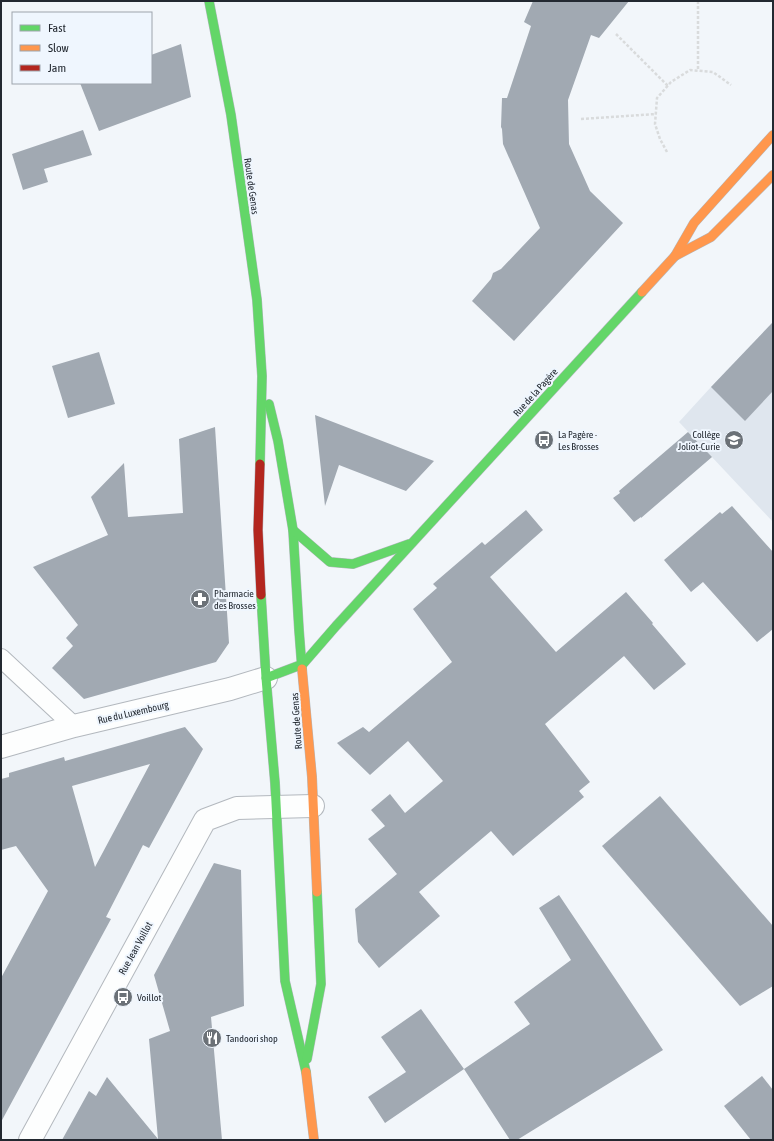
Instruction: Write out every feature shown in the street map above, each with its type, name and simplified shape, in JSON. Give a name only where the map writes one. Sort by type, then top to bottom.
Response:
[{"type":"main road","name":"Route de Genas","points":[[209,1],[231,115],[257,300],[262,376],[258,530],[266,678],[276,806],[285,981],[305,1066],[314,1140]]},
{"type":"main road","name":"Rue de la Pagère","points":[[266,678],[303,664],[675,256],[694,223],[773,135]]},
{"type":"main road","name":"Rue de la Pagère","points":[[675,256],[711,237],[773,175]]},
{"type":"main road","name":"Route de Genas","points":[[262,376],[278,441],[293,530],[299,630],[308,726],[313,806],[322,984],[305,1066]]},
{"type":"main road","name":"Rue de la Pagère","points":[[293,530],[330,562],[353,564],[412,543]]},
{"type":"street","name":"Rue du Luxembourg","points":[[1,747],[74,726],[230,689],[266,678]]},
{"type":"street","name":"Rue Jean Voillot","points":[[30,1140],[206,820],[237,808],[313,806]]},
{"type":"lane","points":[[1,658],[74,726]]},
{"type":"path","points":[[698,1],[698,71]]},
{"type":"path","points":[[616,34],[668,86]]},
{"type":"path","points":[[667,152],[660,139],[655,124],[657,98],[671,82],[690,70],[713,72],[732,85]]},
{"type":"path","points":[[581,119],[656,114]]},
{"type":"shaded area","name":"Collège Joliot-Curie","points":[[773,322],[773,522],[679,422]]},
{"type":"building","points":[[533,1],[629,1],[599,38],[591,35],[568,100],[569,144],[590,191],[623,223],[514,341],[472,301],[491,279],[493,273],[501,269],[540,228],[503,144],[501,127],[502,98],[507,98],[531,26],[524,22]]},
{"type":"building","points":[[181,44],[191,97],[99,131],[80,84],[152,84],[152,55]]},
{"type":"building","points":[[83,130],[92,155],[44,169],[48,182],[23,190],[12,154]]},
{"type":"building","points":[[773,322],[773,391],[745,421],[711,387]]},
{"type":"building","points":[[99,352],[115,404],[68,418],[52,366]]},
{"type":"building","points":[[315,415],[434,461],[406,491],[339,465],[325,506]]},
{"type":"building","points":[[215,427],[229,643],[216,662],[84,699],[52,668],[73,646],[66,638],[78,625],[33,567],[108,535],[91,497],[124,463],[128,517],[183,513],[179,439]]},
{"type":"building","points":[[688,432],[712,457],[641,518],[634,522],[613,498],[620,493],[619,491]]},
{"type":"building","points":[[732,506],[773,552],[773,629],[757,642],[703,582],[691,592],[664,560],[720,512],[722,514]]},
{"type":"building","points":[[526,510],[543,530],[490,577],[556,652],[626,592],[686,664],[654,690],[624,656],[545,724],[590,782],[579,791],[584,797],[513,856],[491,831],[419,892],[440,916],[379,968],[358,942],[355,909],[397,874],[368,839],[385,826],[371,810],[390,794],[405,813],[443,781],[408,741],[370,775],[337,743],[363,727],[369,732],[452,662],[413,609],[437,588],[433,584],[482,542],[485,545]]},
{"type":"building","points":[[185,727],[203,749],[149,848],[143,845],[106,917],[111,919],[1,1122],[1,978],[48,891],[16,846],[1,850],[1,779],[9,777],[9,773],[64,757],[65,761]],"holes":[[[150,764],[95,867],[72,786]]]},
{"type":"building","points":[[660,796],[773,926],[773,986],[740,1006],[602,846]]},
{"type":"building","points":[[214,863],[241,870],[244,1006],[211,1017],[222,1140],[62,1140],[89,1091],[96,1096],[107,1077],[158,1139],[149,1039],[170,1031],[154,975]]},
{"type":"building","points":[[559,895],[663,1050],[517,1140],[510,1140],[464,1069],[530,1024],[514,1002],[571,960],[539,908]]},
{"type":"building","points":[[421,1009],[464,1069],[385,1123],[368,1097],[406,1072],[381,1037]]},
{"type":"building","points":[[762,1076],[773,1090],[773,1140],[751,1140],[724,1106]]},
{"type":"traffic: fast","points":[[209,1],[231,115],[257,300],[262,376],[260,464]]},
{"type":"traffic: fast","points":[[266,678],[303,664],[336,626],[642,292]]},
{"type":"traffic: fast","points":[[269,404],[278,441],[293,530],[302,669]]},
{"type":"traffic: fast","points":[[293,530],[330,562],[353,564],[409,544]]},
{"type":"traffic: fast","points":[[261,595],[275,783],[285,981],[306,1072]]},
{"type":"traffic: fast","points":[[307,1059],[321,984],[317,892]]},
{"type":"traffic: slow","points":[[642,292],[675,256],[694,223],[773,135]]},
{"type":"traffic: slow","points":[[675,256],[711,237],[773,175]]},
{"type":"traffic: slow","points":[[302,669],[312,777],[317,892]]},
{"type":"traffic: slow","points":[[306,1072],[314,1140]]},
{"type":"traffic: jam","points":[[260,464],[258,530],[261,595]]},
{"type":"place","name":"La Pagère - Les Brosses","points":[[544,440]]},
{"type":"place","name":"Collège Joliot-Curie","points":[[734,440]]},
{"type":"place","name":"Pharmacie des Brosses","points":[[200,599]]},
{"type":"place","name":"Voillot","points":[[123,997]]},
{"type":"place","name":"Tandoori shop","points":[[212,1038]]}]
